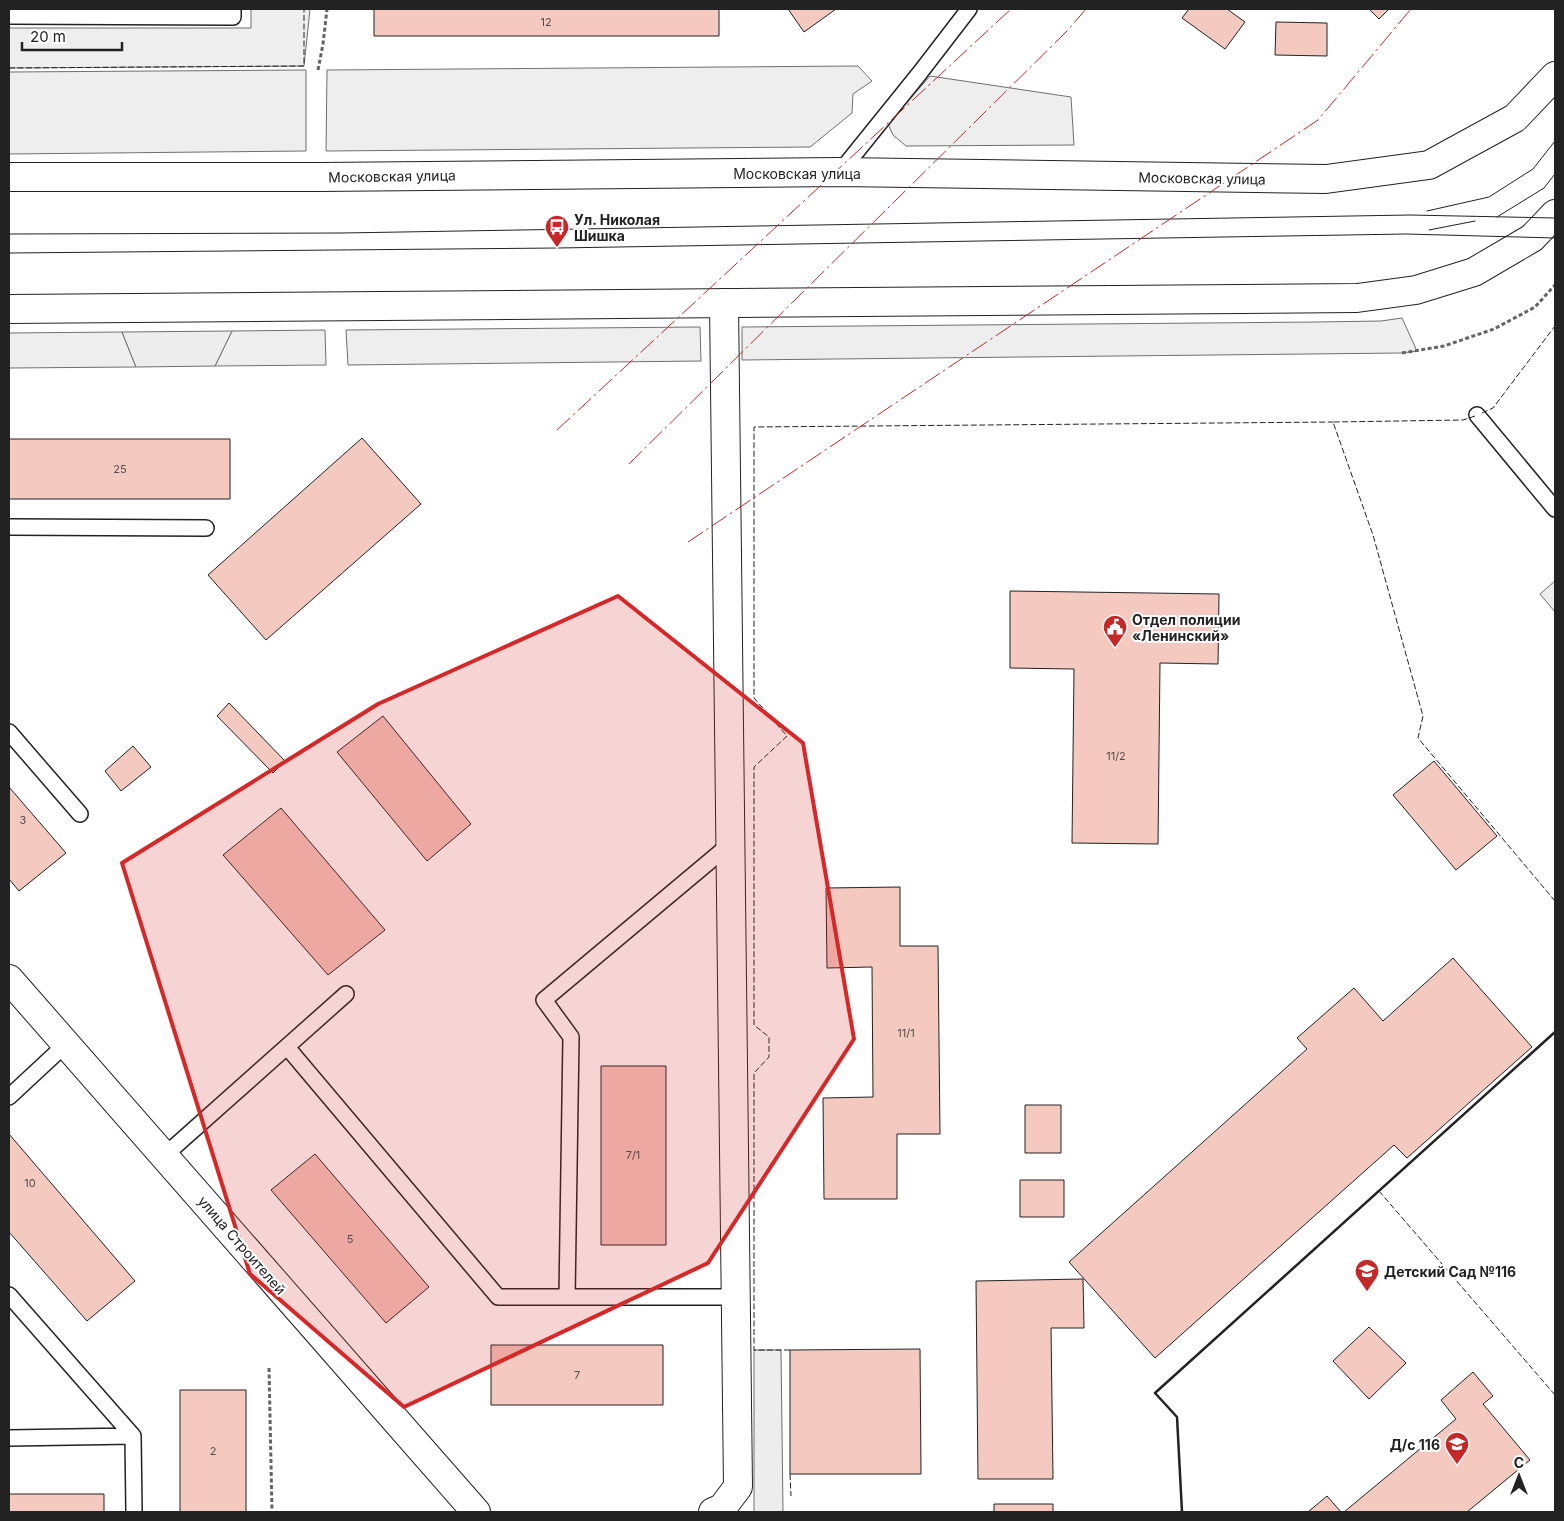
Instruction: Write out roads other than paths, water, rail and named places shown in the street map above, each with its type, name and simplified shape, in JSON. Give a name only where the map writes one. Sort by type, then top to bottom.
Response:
[{"type":"main road","name":"Московская улица","points":[[9,178],[840,172],[1326,180],[1429,165],[1515,118],[1555,76]]},
{"type":"main road","points":[[9,308],[1357,298],[1416,290],[1474,272],[1532,238],[1555,214]]},
{"type":"main road","points":[[713,1512],[722,1508],[738,1486],[734,1297],[724,303]]},
{"type":"main road","name":"улица Строителей","points":[[9,979],[476,1512]]},
{"type":"lane","points":[[9,16],[234,17],[234,9]]},
{"type":"lane","points":[[840,172],[919,74],[968,9]]},
{"type":"lane","points":[[1477,415],[1555,509]]},
{"type":"lane","points":[[9,527],[206,528]]},
{"type":"lane","points":[[9,732],[80,814]]},
{"type":"lane","points":[[567,1297],[571,1037],[544,1000],[729,845]]},
{"type":"lane","points":[[164,1156],[346,994]]},
{"type":"lane","points":[[9,1097],[66,1044]]},
{"type":"lane","points":[[287,1047],[498,1297],[734,1297]]},
{"type":"lane","points":[[9,1295],[133,1436],[134,1512]]},
{"type":"lane","points":[[9,1438],[133,1436]]},
{"type":"tram line","points":[[1427,211],[1489,197],[1533,169],[1555,141]]},
{"type":"tram line","points":[[1497,217],[1544,188],[1555,174]]},
{"type":"tram line","points":[[9,234],[342,233],[1410,215],[1555,218]]},
{"type":"tram line","points":[[1429,230],[1475,221]]},
{"type":"tram line","points":[[9,253],[557,248],[1406,234],[1555,238]]},
{"type":"place","name":"Ул. Николая Шишка","points":[[557,248]]},
{"type":"place","name":"Отдел полиции «Ленинский»","points":[[1115,648]]},
{"type":"place","name":"Детский Сад №116","points":[[1367,1292]]},
{"type":"place","name":"Д/с 116","points":[[1457,1465]]}]
